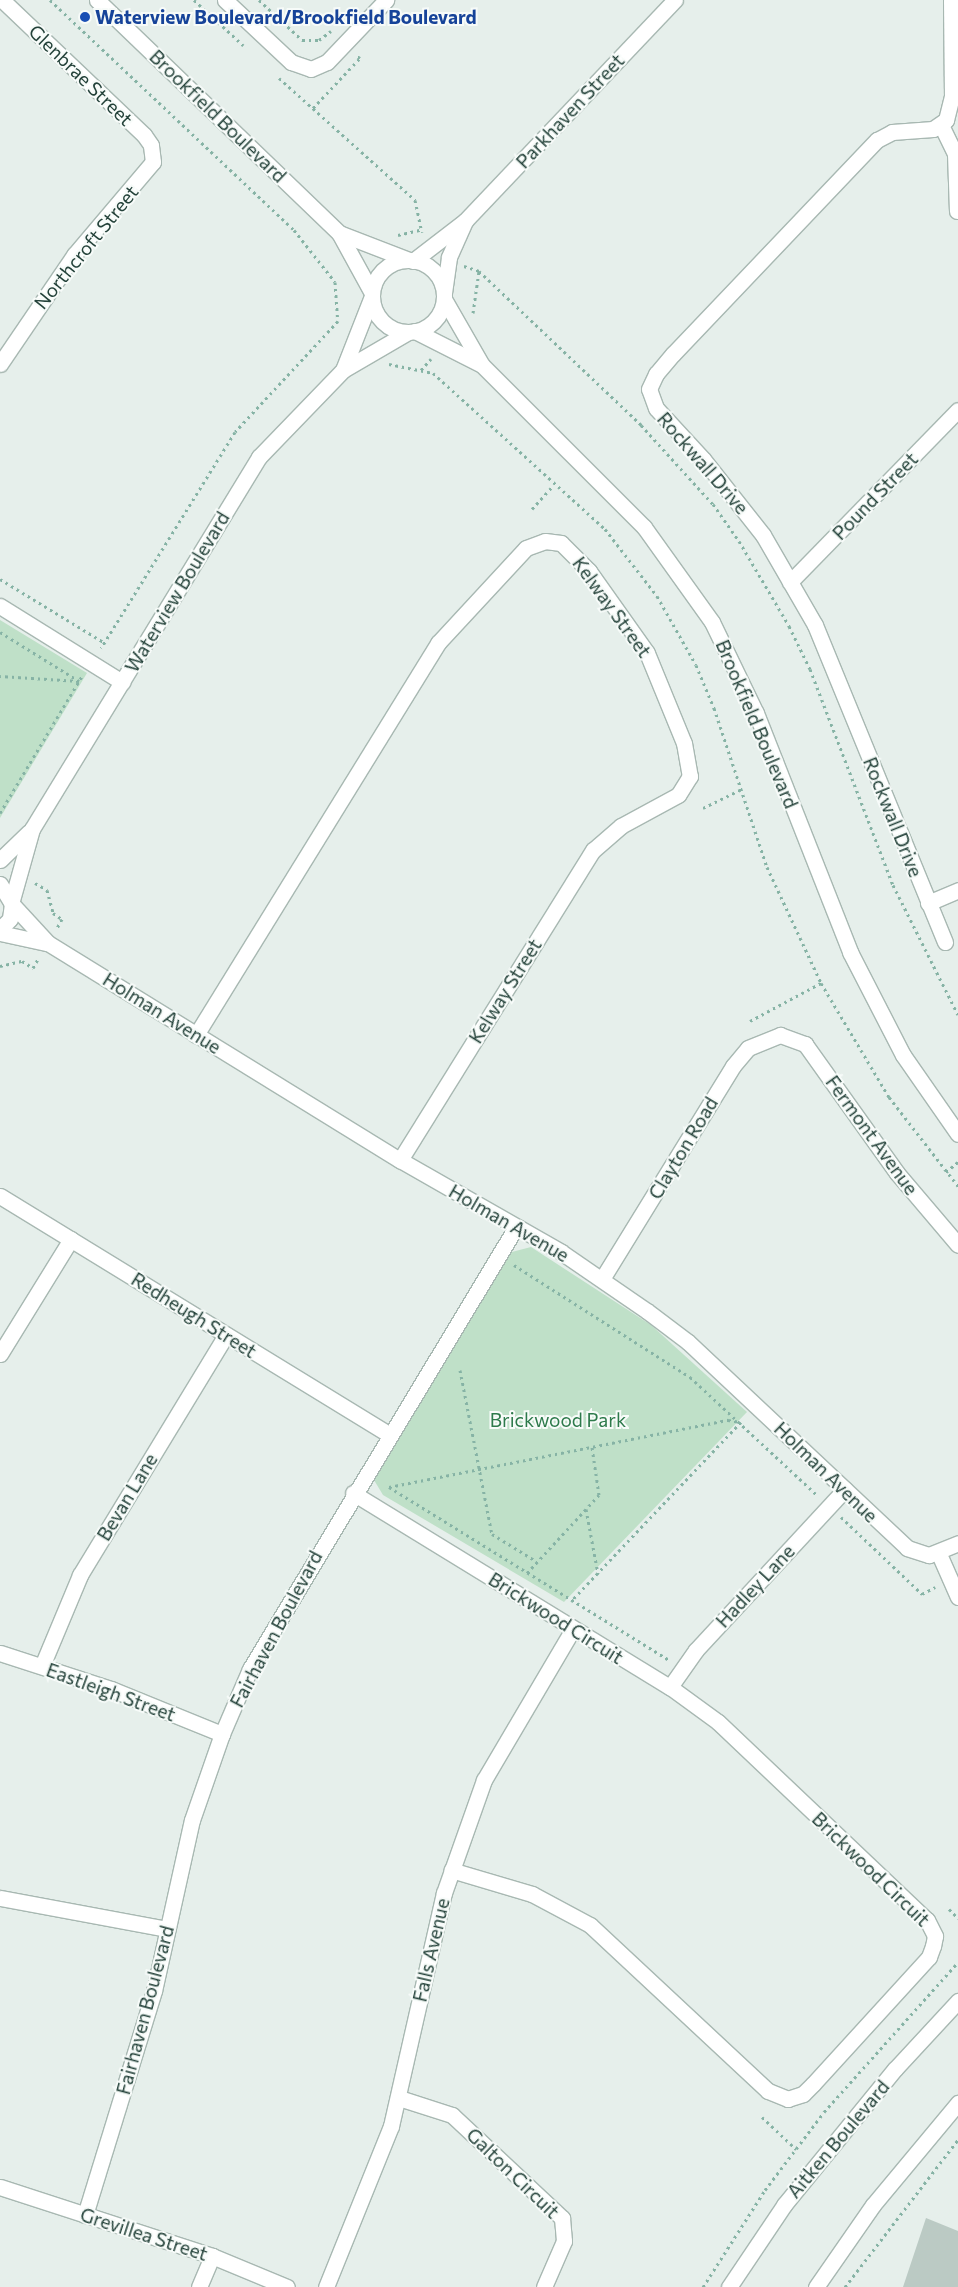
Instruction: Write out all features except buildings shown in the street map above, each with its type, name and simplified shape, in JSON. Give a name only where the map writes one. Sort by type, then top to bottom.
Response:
[{"type":"street","name":"Glenbrae Street","points":[[2,0],[144,135],[153,155]]},
{"type":"street","name":"Brookfield Boulevard","points":[[97,0],[339,233],[372,295]]},
{"type":"street","points":[[225,0],[291,62],[311,68],[327,62],[386,0]]},
{"type":"street","name":"Parkhaven Street","points":[[411,260],[465,221],[675,0]]},
{"type":"street","points":[[952,0],[951,109],[941,125],[956,154],[958,211]]},
{"type":"street","name":"Rockwall Drive","points":[[941,125],[892,132],[877,140],[651,382],[651,398],[656,408],[734,496],[790,582],[838,678],[945,942]]},
{"type":"street","name":"Northcroft Street","points":[[0,364],[74,255],[150,168],[153,155]]},
{"type":"street","name":"Parkhaven Street","points":[[444,296],[449,257],[465,221]]},
{"type":"street","name":"Brookfield Boulevard","points":[[339,233],[411,260]]},
{"type":"street","points":[[411,260],[435,272],[444,296],[435,320],[412,332],[397,330],[379,318],[372,295],[380,273],[398,261],[411,260]]},
{"type":"street","name":"Waterview Boulevard","points":[[343,370],[372,295]]},
{"type":"street","name":"Brookfield Boulevard","points":[[444,296],[482,365],[644,527],[712,622],[756,713],[850,952],[904,1054],[958,1134]]},
{"type":"street","name":"Brookfield Boulevard","points":[[412,332],[482,365]]},
{"type":"street","name":"Waterview Boulevard","points":[[0,860],[32,829],[259,457],[343,370],[412,332]]},
{"type":"street","name":"Pound Street","points":[[790,582],[958,410]]},
{"type":"street","name":"Kelway Street","points":[[196,1035],[438,643],[526,548],[546,541],[561,543],[589,571],[647,653],[684,743],[690,776],[678,795],[621,826],[593,850],[400,1160]]},
{"type":"street","points":[[0,606],[122,682]]},
{"type":"street","name":"Waterview Boulevard","points":[[0,931],[10,918],[12,902],[32,829]]},
{"type":"street","name":"Holman Avenue","points":[[0,884],[12,902],[48,943],[400,1160],[602,1279],[688,1342],[907,1548],[934,1554]]},
{"type":"street","points":[[928,903],[958,890]]},
{"type":"street","name":"Holman Avenue","points":[[0,931],[48,943]]},
{"type":"street","name":"Fermont Avenue","points":[[780,1035],[805,1044],[897,1173],[958,1245]]},
{"type":"street","name":"Clayton Road","points":[[602,1279],[733,1066],[748,1048],[780,1035]]},
{"type":"street","name":"Redheugh Street","points":[[0,1196],[388,1434]]},
{"type":"street","name":"Fairhaven Boulevard","points":[[85,2215],[154,1991],[187,1837],[222,1734],[268,1636],[388,1434],[516,1227]]},
{"type":"street","points":[[0,1354],[71,1239]]},
{"type":"street","name":"Bevan Lane","points":[[42,1666],[80,1575],[226,1335]]},
{"type":"street","name":"Hadley Lane","points":[[670,1687],[682,1667],[845,1489]]},
{"type":"street","name":"Brickwood Circuit","points":[[353,1493],[670,1687],[718,1722],[932,1927],[934,1941],[929,1957],[804,2094],[788,2099],[768,2091],[621,1951],[565,1909],[532,1894],[450,1870]]},
{"type":"street","points":[[958,1543],[934,1554],[958,1597]]},
{"type":"street","name":"Falls Avenue","points":[[326,2287],[376,2166],[399,2098],[450,1870],[484,1780],[573,1629]]},
{"type":"street","name":"Eastleigh Street","points":[[0,1653],[42,1666],[222,1734]]},
{"type":"street","points":[[0,1898],[86,1917],[167,1929]]},
{"type":"street","name":"Aitken Boulevard","points":[[730,2287],[784,2204],[895,2069],[958,2001]]},
{"type":"street","name":"Galton Circuit","points":[[399,2098],[452,2115],[562,2218],[564,2242],[544,2287]]},
{"type":"street","points":[[816,2287],[873,2204],[958,2103]]},
{"type":"street","name":"Grevillea Street","points":[[0,2187],[212,2256],[287,2287]]},
{"type":"street","points":[[199,2287],[212,2256]]},
{"type":"path","points":[[0,813],[79,681],[105,643],[236,432],[338,321],[335,282],[294,230],[50,0]]},
{"type":"path","points":[[194,0],[250,51]]},
{"type":"path","points":[[271,70],[415,200],[420,230],[434,244]]},
{"type":"path","points":[[449,257],[479,271],[641,425],[713,504],[739,542],[789,626],[810,669],[893,885],[958,1015]]},
{"type":"path","points":[[532,509],[553,486]]},
{"type":"path","points":[[0,579],[105,643]]},
{"type":"path","points":[[0,632],[79,681]]},
{"type":"path","points":[[0,676],[79,681]]},
{"type":"path","points":[[703,808],[742,789]]},
{"type":"path","points":[[750,1021],[821,983]]},
{"type":"path","points":[[946,1172],[958,1162]]},
{"type":"path","points":[[499,1256],[648,1346],[710,1393],[922,1594],[948,1581]]},
{"type":"path","points":[[460,1370],[492,1534],[536,1561]]},
{"type":"path","points":[[682,1667],[389,1487],[728,1420],[741,1422]]},
{"type":"path","points":[[572,1601],[741,1422]]},
{"type":"path","points":[[527,1573],[536,1561],[599,1495],[592,1446]]},
{"type":"path","points":[[586,1508],[598,1574]]},
{"type":"path","points":[[949,1909],[958,1918]]},
{"type":"path","points":[[702,2287],[796,2149],[862,2066],[958,1962]]},
{"type":"path","points":[[762,2117],[796,2149]]},
{"type":"path","points":[[844,2287],[958,2140]]},
{"type":"green space","points":[[0,620],[87,673],[0,818]]},
{"type":"green space","name":"Brickwood Park","points":[[531,1247],[651,1325],[747,1412],[564,1602],[383,1495],[371,1475],[508,1253]]},
{"type":"place","name":"Waterview Boulevard/Brookfield Boulevard","points":[[85,17]]}]
